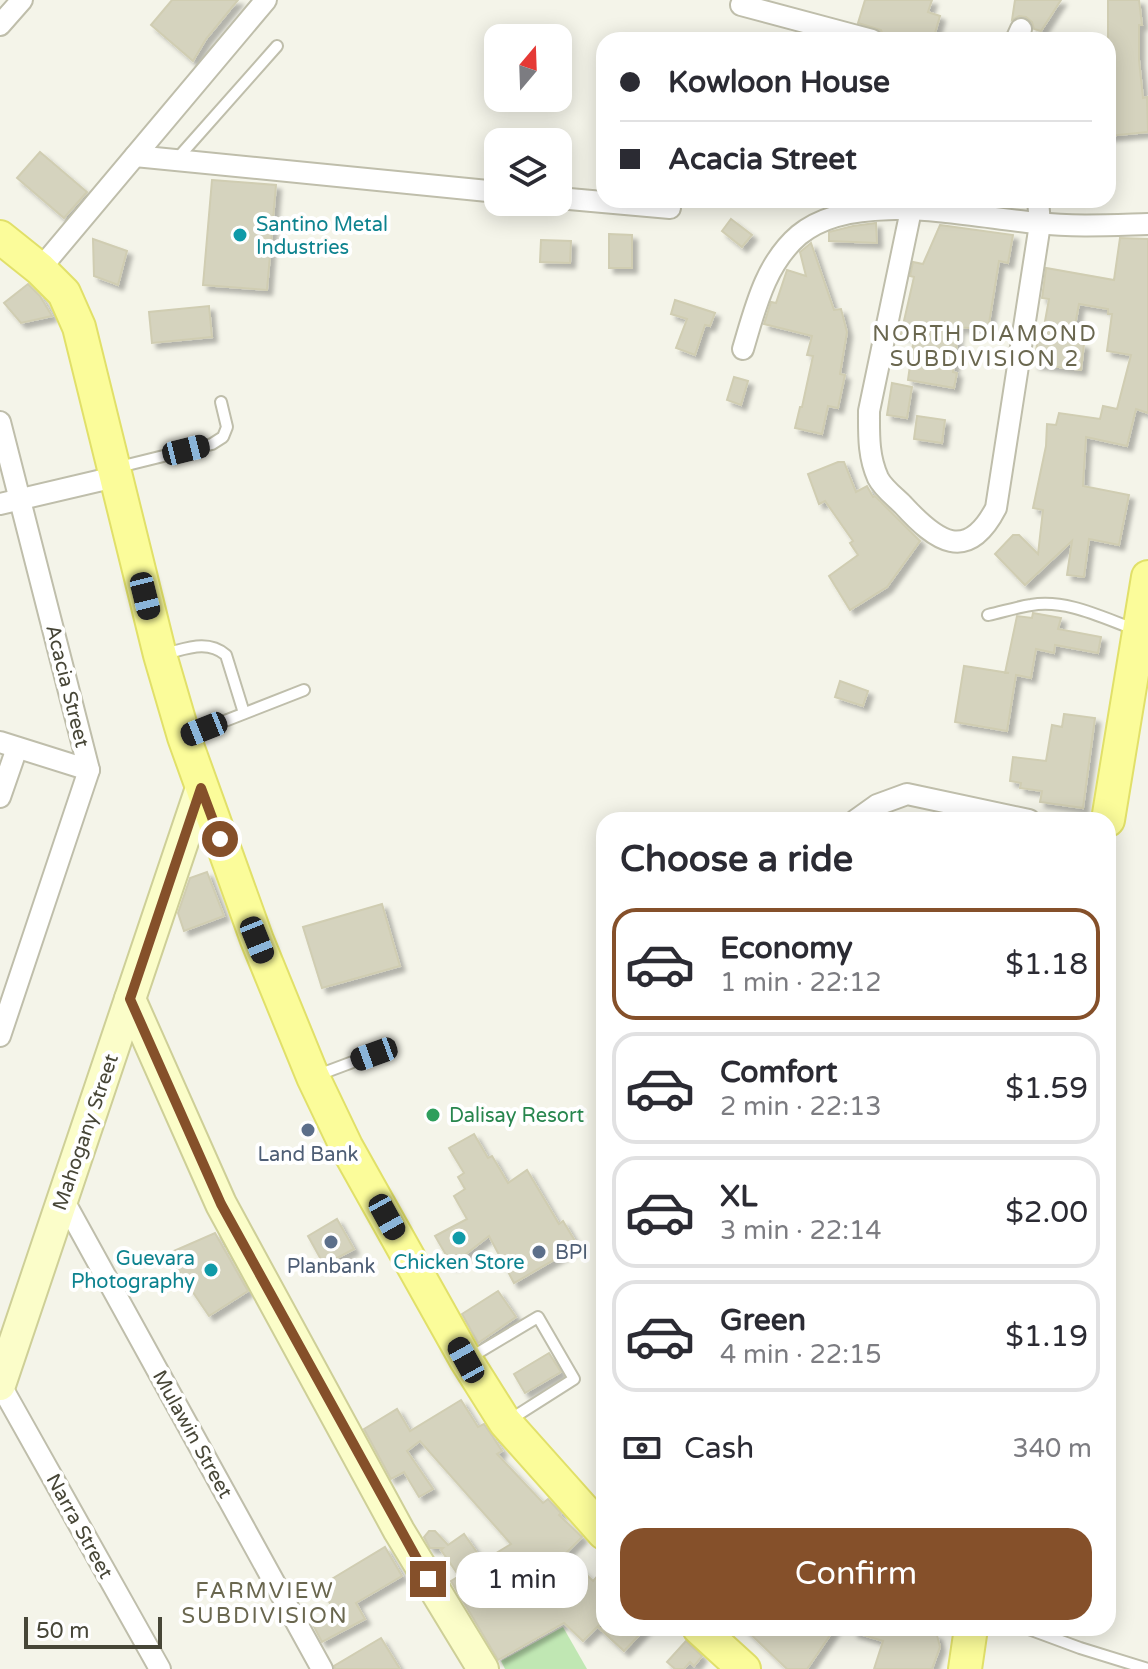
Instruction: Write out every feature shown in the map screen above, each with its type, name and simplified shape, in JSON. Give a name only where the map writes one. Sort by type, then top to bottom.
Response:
[{"type":"main road","points":[[0,237],[64,293],[79,327],[160,655],[184,737],[257,940],[334,1124],[466,1360],[505,1422],[596,1524]]},
{"type":"main road","points":[[1109,812],[1148,577]]},
{"type":"main road","points":[[708,1636],[744,1669]]},
{"type":"main road","points":[[965,1669],[970,1636]]},
{"type":"street","points":[[0,25],[22,0]]},
{"type":"street","points":[[40,269],[266,0]]},
{"type":"street","points":[[741,5],[842,32]]},
{"type":"street","points":[[135,156],[484,191]]},
{"type":"street","points":[[572,199],[596,201]]},
{"type":"street","points":[[911,210],[869,411],[868,445],[879,480],[927,531],[947,541],[968,540],[986,527],[996,508],[1040,224],[1039,208]]},
{"type":"street","points":[[743,349],[760,294],[784,250],[799,235],[822,220],[843,213],[911,210],[1040,224],[1148,224]]},
{"type":"street","name":"Acacia Street","points":[[0,422],[10,502],[89,770],[0,1035]]},
{"type":"street","points":[[10,502],[115,473]]},
{"type":"street","points":[[0,797],[9,745],[89,770]]},
{"type":"street","name":"Mahogany Street","points":[[0,1384],[201,788]]},
{"type":"street","points":[[865,812],[907,794],[991,812]]},
{"type":"street","points":[[130,999],[221,1204],[399,1531],[483,1669]]},
{"type":"street","name":"Mulawin Street","points":[[63,1199],[322,1669]]},
{"type":"street","name":"Narra Street","points":[[0,1384],[160,1669]]},
{"type":"lane","points":[[176,160],[277,46]]},
{"type":"lane","points":[[115,473],[212,444],[223,437],[227,427],[221,402]]},
{"type":"lane","points":[[988,615],[1033,604],[1057,605],[1078,608],[1139,631]]},
{"type":"lane","points":[[160,655],[206,645],[218,649],[226,655],[244,713]]},
{"type":"lane","points":[[184,737],[304,690]]},
{"type":"lane","points":[[313,1077],[374,1054]]},
{"type":"lane","points":[[466,1360],[538,1317],[574,1379],[505,1422]]},
{"type":"lane","points":[[1048,1636],[1148,1669]]},
{"type":"green space","points":[[563,1627],[587,1669],[505,1669],[501,1661]]},
{"type":"building","points":[[172,0],[238,0],[206,39],[193,61],[151,25]]},
{"type":"building","points":[[865,0],[932,0],[928,12],[940,16],[935,32],[882,32],[858,23]]},
{"type":"building","points":[[1015,0],[1061,0],[1041,31],[1034,29],[1026,17],[1019,16],[1012,20]]},
{"type":"building","points":[[1108,0],[1139,0],[1142,25],[1139,25],[1139,60],[1143,98],[1147,97],[1148,132],[1116,135],[1116,32],[1108,32]]},
{"type":"building","points":[[40,152],[87,192],[64,218],[17,178]]},
{"type":"building","name":"Santino Metal Industries","points":[[212,180],[276,185],[267,290],[203,285]]},
{"type":"building","points":[[731,219],[752,235],[742,247],[722,231]]},
{"type":"building","points":[[876,223],[877,243],[829,241],[829,232]]},
{"type":"building","points":[[940,225],[1013,235],[1008,263],[999,261],[988,330],[959,327],[954,388],[908,380],[914,337],[901,334],[914,277],[910,276],[913,262],[923,264]]},
{"type":"building","points":[[609,234],[632,235],[632,268],[609,268]]},
{"type":"building","points":[[1120,238],[1148,239],[1148,413],[1136,409],[1127,446],[1086,437],[1083,486],[1129,495],[1119,545],[1089,539],[1084,577],[1067,575],[1072,541],[1025,585],[995,554],[1013,535],[1019,535],[1038,554],[1043,510],[1033,508],[1046,446],[1047,424],[1056,425],[1059,413],[1100,419],[1103,406],[1117,409],[1131,355],[1107,351],[1112,314],[1108,314],[1108,309],[1079,304],[1072,342],[1084,344],[1081,370],[1034,364],[1049,299],[1042,298],[1046,268],[1114,280]]},
{"type":"building","points":[[93,239],[127,251],[118,285],[94,276]]},
{"type":"building","points":[[541,240],[571,241],[570,263],[540,262]]},
{"type":"building","points":[[811,243],[834,310],[841,309],[847,332],[840,374],[845,375],[838,408],[828,406],[822,434],[795,428],[813,356],[807,355],[812,336],[764,324],[771,302],[776,303],[787,270],[806,276],[800,252]]},
{"type":"building","points":[[28,284],[52,316],[21,323],[4,303]]},
{"type":"building","points":[[675,300],[715,313],[710,326],[705,325],[695,355],[676,348],[687,319],[671,314]]},
{"type":"building","points":[[209,306],[212,337],[152,343],[149,312]]},
{"type":"building","points":[[734,377],[748,381],[741,405],[727,400]]},
{"type":"building","points":[[892,383],[912,387],[907,418],[887,415]]},
{"type":"building","points":[[917,416],[945,420],[942,443],[914,439]]},
{"type":"building","points":[[844,462],[856,492],[867,486],[873,497],[920,541],[887,587],[850,610],[829,576],[858,555],[850,543],[853,541],[825,501],[819,504],[808,474]]},
{"type":"building","points":[[1033,613],[1061,618],[1058,629],[1101,637],[1098,653],[1055,645],[1054,653],[1036,649],[1031,678],[1016,675],[1007,731],[955,722],[964,666],[1005,672],[1017,616],[1032,618]]},
{"type":"building","points":[[840,681],[868,691],[863,706],[835,697]]},
{"type":"building","points":[[1064,714],[1095,718],[1083,808],[1040,802],[1042,791],[1020,788],[1021,783],[1010,781],[1013,757],[1046,761],[1052,725],[1062,727]]},
{"type":"building","points":[[207,872],[224,916],[184,931],[178,913],[190,878]]},
{"type":"building","points":[[382,904],[400,966],[322,988],[303,927]]},
{"type":"building","points":[[474,1134],[508,1183],[527,1170],[559,1224],[563,1221],[578,1246],[514,1283],[489,1236],[452,1265],[435,1236],[467,1219],[454,1196],[465,1189],[458,1177],[464,1173],[449,1148]]},
{"type":"building","name":"Planbank","points":[[337,1219],[354,1249],[324,1265],[308,1236]]},
{"type":"building","name":"Guevara Photography","points":[[215,1233],[248,1291],[209,1316],[167,1254]]},
{"type":"building","points":[[498,1291],[516,1317],[478,1343],[462,1314]]},
{"type":"building","points":[[549,1353],[561,1372],[525,1393],[514,1374]]},
{"type":"building","points":[[461,1400],[478,1427],[484,1424],[493,1437],[502,1451],[497,1454],[543,1503],[548,1499],[561,1513],[559,1515],[582,1537],[565,1554],[593,1581],[596,1578],[596,1628],[583,1641],[564,1623],[498,1660],[451,1581],[459,1576],[441,1550],[443,1548],[430,1548],[424,1537],[429,1531],[435,1531],[448,1545],[464,1534],[483,1561],[511,1544],[420,1441],[407,1451],[433,1489],[419,1497],[404,1472],[391,1479],[364,1429],[397,1409],[410,1431]]},
{"type":"building","points":[[385,1547],[402,1576],[356,1603],[365,1619],[322,1642],[313,1625],[335,1612],[320,1586]]},
{"type":"building","points":[[608,1636],[638,1636],[624,1651]]},
{"type":"building","points":[[752,1636],[830,1636],[807,1669],[787,1669]]},
{"type":"building","points":[[866,1636],[937,1636],[940,1647],[932,1669],[874,1669],[883,1641]]},
{"type":"building","points":[[381,1638],[400,1669],[335,1669],[334,1666]]},
{"type":"building","points":[[686,1641],[702,1656],[694,1666],[690,1662],[684,1669],[675,1669],[667,1662]]},
{"type":"place","name":"Santino Metal Industries","points":[[240,235]]},
{"type":"place","name":"Dalisay Resort","points":[[433,1115]]},
{"type":"place","name":"Land Bank","points":[[308,1130]]},
{"type":"place","name":"Chicken Store","points":[[459,1238]]},
{"type":"place","name":"Planbank","points":[[331,1242]]},
{"type":"place","name":"BPI","points":[[539,1252]]},
{"type":"place","name":"Guevara Photography","points":[[211,1270]]},
{"type":"district","name":"NORTH DIAMOND SUBDIVISION 2","points":[[985,346]]},
{"type":"district","name":"FARMVIEW SUBDIVISION","points":[[265,1602]]},
{"type":"route","points":[[220,839],[201,788],[130,999],[221,1204],[428,1579]]}]
